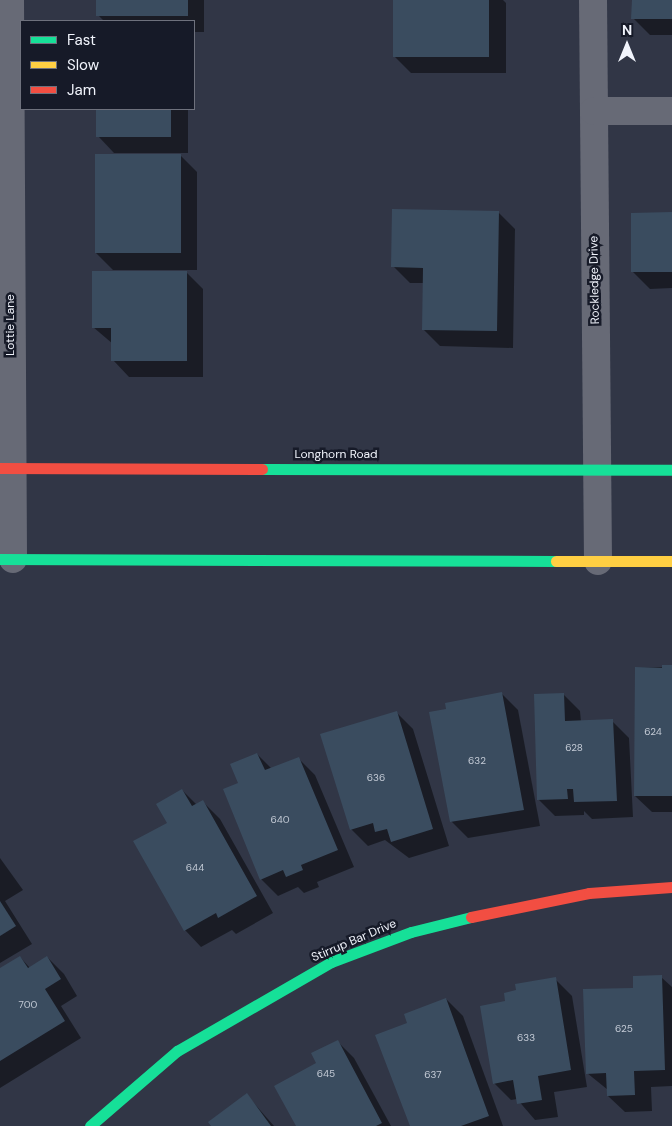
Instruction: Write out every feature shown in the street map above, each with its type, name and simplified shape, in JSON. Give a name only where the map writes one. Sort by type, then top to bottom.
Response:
[{"type":"main road","name":"Longhorn Road","points":[[6,468],[672,470]]},
{"type":"main road","points":[[7,559],[672,561]]},
{"type":"main road","name":"Stirrup Bar Drive","points":[[90,1126],[113,1103],[177,1051],[331,962],[411,932],[497,911],[589,892],[672,887]]},
{"type":"street","name":"Lottie Lane","points":[[7,559],[10,0]]},
{"type":"street","name":"Rockledge Drive","points":[[593,0],[598,561]]},
{"type":"street","points":[[594,111],[672,111]]},
{"type":"building","points":[[96,0],[188,0],[188,16],[96,16]]},
{"type":"building","points":[[393,0],[489,0],[489,57],[393,57]]},
{"type":"building","points":[[632,0],[672,0],[672,19],[631,19]]},
{"type":"building","points":[[96,110],[171,110],[171,137],[96,137]]},
{"type":"building","points":[[95,154],[181,154],[181,253],[95,253]]},
{"type":"building","points":[[392,209],[499,211],[497,331],[422,330],[423,268],[391,267]]},
{"type":"building","points":[[672,212],[672,272],[631,272],[631,213]]},
{"type":"building","points":[[92,271],[187,271],[187,361],[111,361],[111,328],[92,328]]},
{"type":"building","points":[[662,665],[672,665],[672,796],[634,796],[635,667],[662,668]]},
{"type":"building","points":[[502,692],[524,810],[450,822],[429,712],[446,709],[445,703]]},
{"type":"building","points":[[564,693],[565,721],[613,719],[617,801],[574,802],[573,789],[567,789],[568,799],[537,800],[534,694]]},
{"type":"building","points":[[397,711],[433,829],[391,842],[387,829],[375,832],[373,823],[350,830],[320,734]]},
{"type":"building","points":[[257,753],[265,770],[299,757],[338,850],[301,865],[303,870],[286,877],[283,870],[260,880],[223,789],[238,783],[230,764]]},
{"type":"building","points":[[182,789],[192,806],[203,800],[257,896],[218,918],[216,913],[184,931],[133,841],[167,823],[156,804]]},
{"type":"building","points":[[0,901],[16,926],[0,936]]},
{"type":"building","points":[[20,956],[28,968],[47,956],[61,979],[45,989],[65,1021],[0,1061],[0,968]]},
{"type":"building","points":[[662,975],[665,1070],[634,1071],[635,1095],[607,1096],[606,1073],[586,1074],[583,989],[633,988],[633,976]]},
{"type":"building","points":[[556,977],[571,1070],[538,1076],[542,1100],[517,1104],[513,1080],[493,1084],[480,1006],[505,1001],[504,993],[516,990],[515,984]]},
{"type":"building","points":[[446,998],[489,1116],[461,1126],[410,1126],[375,1035],[407,1023],[404,1014]]},
{"type":"building","points":[[338,1040],[382,1123],[376,1126],[296,1126],[274,1086],[316,1063],[311,1053]]},
{"type":"building","points":[[247,1093],[271,1126],[211,1126],[208,1122]]},
{"type":"traffic: fast","points":[[262,469],[672,470]]},
{"type":"traffic: fast","points":[[0,559],[556,561]]},
{"type":"traffic: fast","points":[[90,1126],[177,1051],[331,962],[411,932],[471,917]]},
{"type":"traffic: slow","points":[[556,561],[672,561]]},
{"type":"traffic: jam","points":[[0,468],[262,469]]},
{"type":"traffic: jam","points":[[471,917],[589,893],[672,887]]}]
